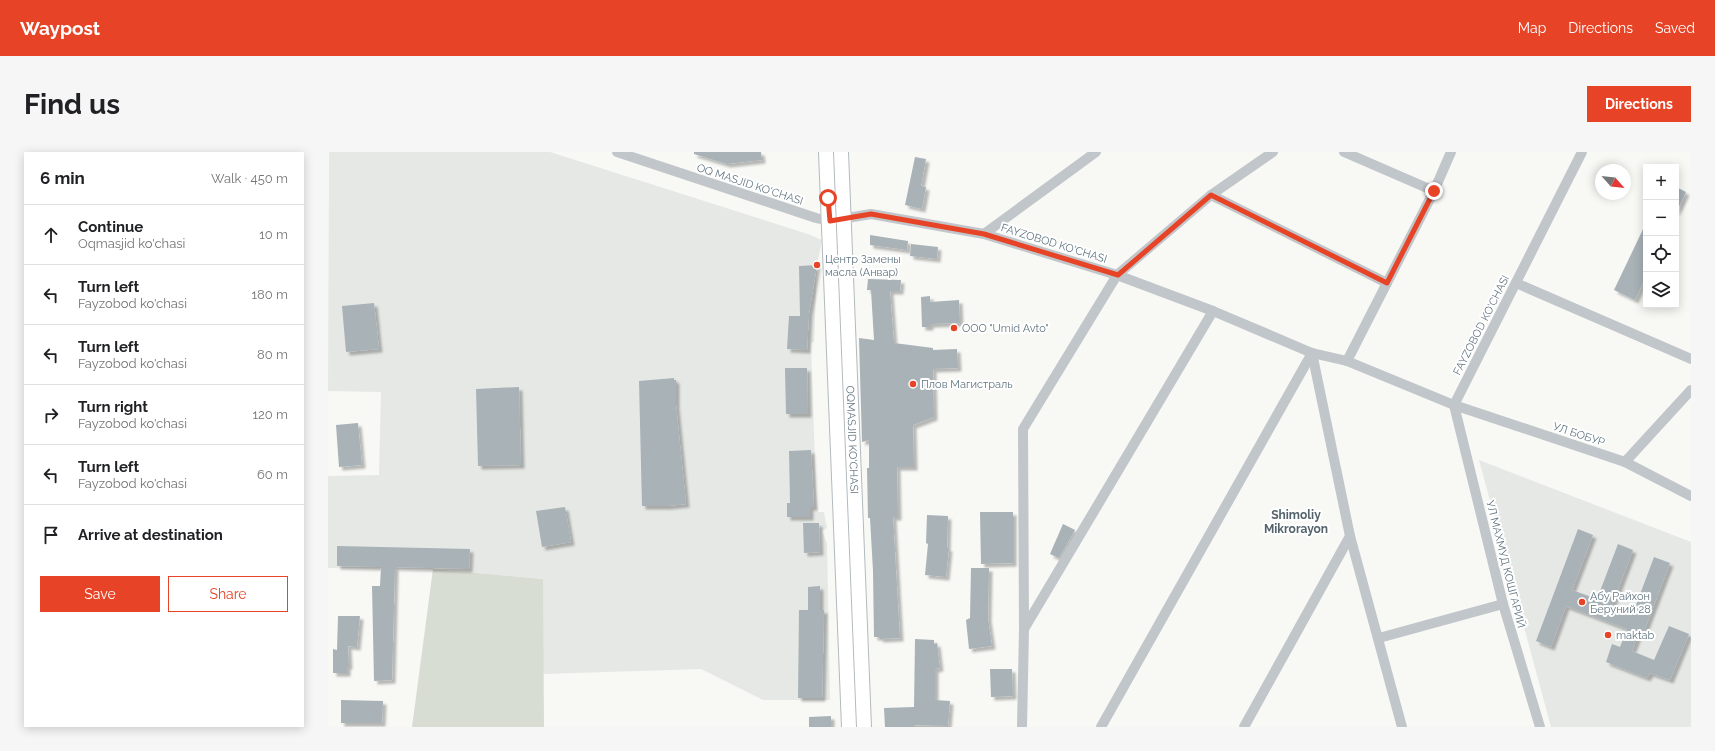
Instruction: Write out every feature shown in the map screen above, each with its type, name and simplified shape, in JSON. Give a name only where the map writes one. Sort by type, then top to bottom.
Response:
[{"type":"main road","name":"OQMASJID KO'CHASI","points":[[826,152],[830,221],[849,727]]},
{"type":"main road","name":"OQMASJID KO'CHASI","points":[[841,152],[845,219],[864,727]]},
{"type":"street","name":"OQ MASJID KO'CHASI","points":[[617,152],[816,218],[830,221]]},
{"type":"street","name":"FAYZOBOD KO'CHASI","points":[[984,234],[1096,152]]},
{"type":"street","name":"FAYZOBOD KO'CHASI","points":[[1118,275],[1211,195],[1273,152]]},
{"type":"street","points":[[1344,152],[1434,191]]},
{"type":"street","points":[[1347,361],[1434,191],[1451,152]]},
{"type":"street","name":"FAYZOBOD KO'CHASI","points":[[830,221],[871,214],[984,234],[1118,275],[1213,311],[1312,353],[1347,361],[1454,405],[1582,152]]},
{"type":"street","points":[[1211,195],[1387,283]]},
{"type":"street","points":[[1022,727],[1024,629],[1023,429],[1118,275]]},
{"type":"street","points":[[1516,283],[1691,359]]},
{"type":"street","points":[[1024,629],[1213,311]]},
{"type":"street","points":[[1312,353],[1350,536],[1402,727]]},
{"type":"street","points":[[1101,727],[1312,353]]},
{"type":"street","points":[[1625,462],[1691,390]]},
{"type":"street","name":"УЛ БОБУР","points":[[1454,405],[1625,462],[1691,496]]},
{"type":"street","name":"УЛ МАХМУД КОШГАРИЙ","points":[[1454,405],[1503,604],[1540,727]]},
{"type":"street","points":[[1244,727],[1350,536]]},
{"type":"street","points":[[1379,638],[1503,604]]},
{"type":"shaded area","points":[[329,152],[550,152],[808,234],[822,240],[817,265],[814,342],[811,343],[816,493],[818,512],[824,512],[827,528],[822,531],[827,543],[830,700],[763,700],[701,669],[543,674],[543,579],[433,569],[328,568],[328,476],[379,475],[381,392],[328,391]]},
{"type":"shaded area","name":"maktab","points":[[1479,460],[1691,542],[1691,727],[1551,727]]},
{"type":"shaded area","points":[[433,569],[543,579],[544,727],[412,727]]},
{"type":"building","points":[[694,152],[761,152],[762,160],[727,164],[694,154]]},
{"type":"building","points":[[915,157],[926,159],[921,186],[926,187],[922,209],[905,205]]},
{"type":"building","points":[[1679,188],[1686,192],[1679,207]]},
{"type":"building","points":[[1643,229],[1643,283],[1635,300],[1614,290]]},
{"type":"building","points":[[870,235],[908,241],[907,250],[870,245]]},
{"type":"building","points":[[911,244],[938,247],[937,259],[910,256]]},
{"type":"building","points":[[817,265],[809,313],[807,350],[787,349],[789,316],[800,316],[799,266]]},
{"type":"building","points":[[868,279],[901,280],[900,291],[890,291],[894,343],[933,348],[933,350],[957,349],[958,368],[933,369],[934,417],[913,425],[914,467],[897,467],[898,517],[893,517],[900,638],[880,639],[879,637],[874,637],[873,571],[870,518],[868,518],[867,468],[869,468],[869,440],[862,442],[859,338],[874,340],[871,290],[867,290]]},
{"type":"building","points":[[930,296],[930,302],[959,300],[960,323],[930,324],[930,327],[922,327],[921,297]]},
{"type":"building","points":[[374,303],[379,349],[346,352],[342,306]]},
{"type":"building","points":[[785,368],[807,368],[808,414],[786,414]]},
{"type":"building","points":[[674,378],[674,380],[676,380],[676,405],[686,504],[642,506],[639,381]]},
{"type":"building","points":[[519,387],[521,465],[478,466],[476,389]]},
{"type":"building","points":[[358,423],[362,465],[339,467],[336,425]]},
{"type":"building","points":[[811,450],[814,507],[810,507],[810,517],[787,517],[787,503],[790,503],[789,451]]},
{"type":"building","points":[[565,507],[571,542],[542,547],[536,511]]},
{"type":"building","points":[[980,512],[1013,512],[1013,563],[981,564]]},
{"type":"building","points":[[927,515],[948,516],[947,548],[949,548],[946,577],[925,575],[928,544],[926,543]]},
{"type":"building","points":[[803,523],[819,523],[820,552],[804,553]]},
{"type":"building","points":[[1063,524],[1075,530],[1059,558],[1050,554]]},
{"type":"building","name":"Абу Райхон Беруний 28","points":[[1578,529],[1593,535],[1572,590],[1597,599],[1618,544],[1633,550],[1612,605],[1633,613],[1654,557],[1670,563],[1643,634],[1639,633],[1632,651],[1654,660],[1669,626],[1689,634],[1670,680],[1650,673],[1647,678],[1606,662],[1612,644],[1620,647],[1627,629],[1566,606],[1551,647],[1536,641]]},
{"type":"building","points":[[337,546],[470,549],[469,569],[395,567],[392,680],[374,681],[372,586],[380,586],[381,567],[337,566]]},
{"type":"building","points":[[971,568],[989,568],[988,618],[992,646],[969,649],[966,620],[970,618]]},
{"type":"building","points":[[820,586],[820,610],[824,610],[822,698],[798,698],[799,610],[808,610],[808,587]]},
{"type":"building","points":[[338,616],[360,616],[357,647],[348,646],[349,666],[347,666],[347,673],[333,673],[333,649],[337,650]]},
{"type":"building","points":[[915,639],[934,640],[934,644],[937,643],[940,668],[935,669],[935,700],[950,701],[948,726],[914,725],[914,727],[885,727],[884,708],[914,707]]},
{"type":"building","points":[[990,669],[1012,669],[1013,696],[991,697]]},
{"type":"building","points":[[341,700],[383,701],[382,723],[341,723]]},
{"type":"building","points":[[831,716],[831,727],[809,727],[809,717]]},
{"type":"place","name":"Центр Замены масла (Анвар)","points":[[817,265]]},
{"type":"place","name":"ООО \"Umid Avto\"","points":[[954,328]]},
{"type":"place","name":"Плов Магистраль","points":[[913,384]]},
{"type":"place","name":"Абу Райхон Беруний 28","points":[[1582,602]]},
{"type":"place","name":"maktab","points":[[1608,635]]},
{"type":"district","name":"Shimoliy Mikrorayon","points":[[1296,522]]},
{"type":"route","points":[[828,198],[830,221],[858,218],[871,214],[984,234],[1118,275],[1211,195],[1387,283],[1434,191]]}]
